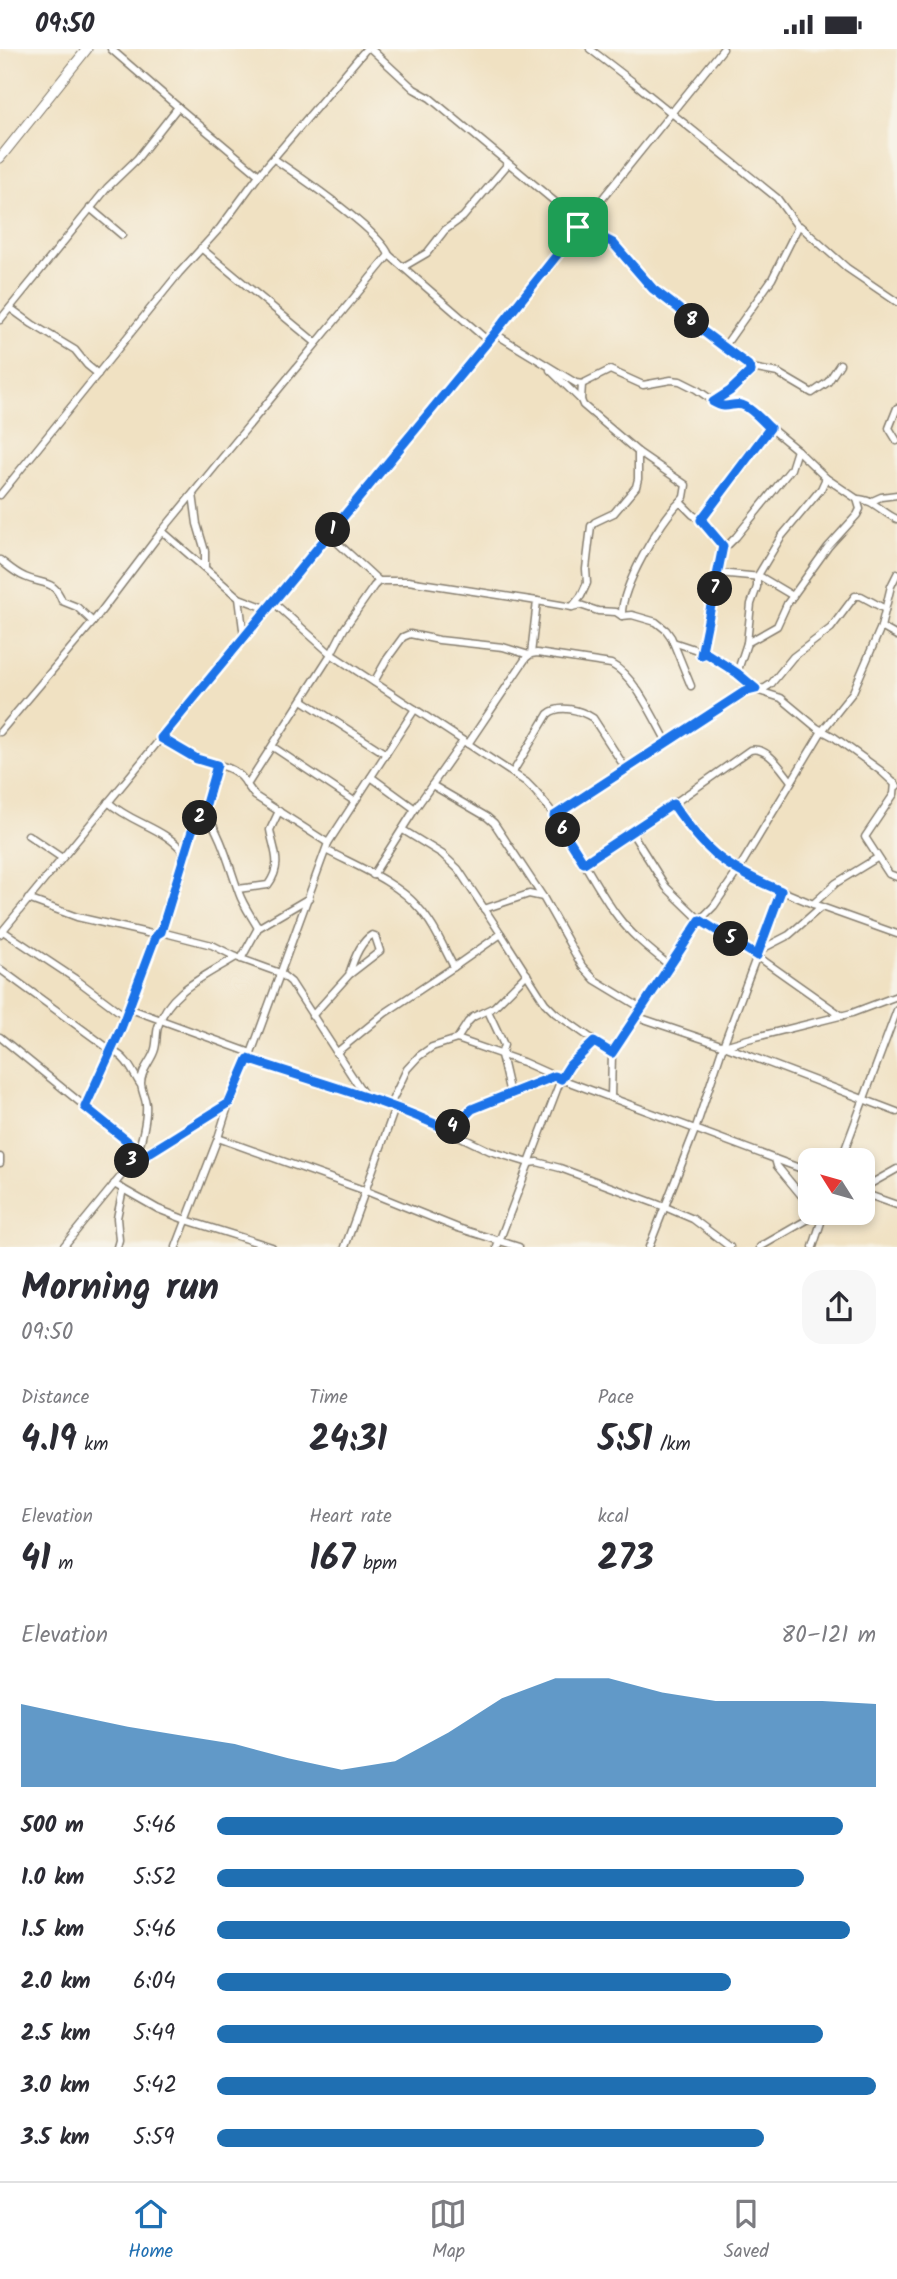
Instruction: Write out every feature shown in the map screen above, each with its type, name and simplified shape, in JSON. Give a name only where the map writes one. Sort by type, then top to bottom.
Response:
[{"type":"street","points":[[0,158],[88,49]]},
{"type":"street","points":[[111,49],[260,175]]},
{"type":"street","points":[[0,495],[359,55],[369,49],[414,89],[430,98],[566,211],[579,227],[613,243],[653,289],[751,370]]},
{"type":"street","points":[[590,49],[777,198],[798,227],[858,277],[897,302]]},
{"type":"street","points":[[125,1016],[69,975],[1,933],[494,334],[723,49]]},
{"type":"street","points":[[0,320],[90,208],[137,159],[178,107]]},
{"type":"street","points":[[274,159],[361,224],[384,246],[389,255],[487,340]]},
{"type":"street","points":[[403,267],[428,253],[445,230],[463,217],[508,163]]},
{"type":"street","points":[[90,208],[122,235]]},
{"type":"street","points":[[724,347],[772,279],[798,227]]},
{"type":"street","points":[[201,248],[316,343]]},
{"type":"street","points":[[0,732],[93,622],[162,531],[389,255]]},
{"type":"street","points":[[10,308],[75,350],[87,365],[99,374]]},
{"type":"street","points":[[494,334],[569,380],[582,384],[610,370],[643,385],[680,381],[722,407],[736,404],[745,407],[826,478],[857,499],[872,501],[897,495]]},
{"type":"street","points":[[713,402],[730,391],[751,370],[778,373],[812,393],[828,382],[840,364]]},
{"type":"street","points":[[547,365],[583,405],[638,452],[687,485],[684,497],[646,548],[623,603],[622,616]]},
{"type":"street","points":[[581,400],[582,384]]},
{"type":"street","points":[[897,408],[889,428],[897,441]]},
{"type":"street","points":[[701,520],[770,428]]},
{"type":"street","points":[[723,546],[736,537],[791,469],[797,450]]},
{"type":"street","points":[[572,607],[587,583],[591,527],[595,522],[614,513],[636,487],[638,452]]},
{"type":"street","points":[[737,673],[747,643],[757,577],[781,537],[821,489],[826,478]]},
{"type":"street","points":[[193,494],[197,524],[205,551],[205,568]]},
{"type":"street","points":[[747,643],[777,626],[780,616],[828,547],[858,515],[860,509],[857,499]]},
{"type":"street","points":[[872,501],[886,514],[897,519]]},
{"type":"street","points":[[680,502],[701,520],[723,546]]},
{"type":"street","points":[[162,531],[239,599],[271,605],[331,654],[513,772],[538,794],[629,931],[670,966]]},
{"type":"street","points":[[329,535],[379,581],[408,581],[572,607],[580,605],[656,622],[666,630],[673,642],[691,686]]},
{"type":"street","points":[[701,655],[723,546]]},
{"type":"street","points":[[0,560],[21,575],[56,588],[62,601],[77,607],[93,622]]},
{"type":"street","points":[[718,573],[764,578],[793,596]]},
{"type":"street","points":[[611,1098],[612,1053],[700,920],[737,871],[822,731],[853,692],[881,627],[897,574]]},
{"type":"street","points":[[247,785],[331,654],[344,629],[379,581]]},
{"type":"street","points":[[554,816],[744,692],[768,687],[793,657],[831,628],[855,596],[861,596],[885,609]]},
{"type":"street","points":[[239,599],[244,637]]},
{"type":"street","points":[[373,875],[432,785],[530,654],[537,601]]},
{"type":"street","points":[[881,627],[897,636]]},
{"type":"street","points":[[374,683],[403,637],[410,634],[611,664],[628,679],[667,742]]},
{"type":"street","points":[[673,642],[700,651],[701,655]]},
{"type":"street","points":[[701,655],[706,653],[756,689],[781,698],[822,731],[896,783],[894,794],[865,837],[889,874],[897,877]]},
{"type":"street","points":[[302,700],[386,754]]},
{"type":"street","points":[[513,772],[548,714],[556,708],[587,714],[593,718],[626,769]]},
{"type":"street","points":[[176,1247],[327,847],[415,709]]},
{"type":"street","points":[[161,738],[197,759],[228,767],[243,776],[255,796],[327,847],[407,896],[427,917],[454,967]]},
{"type":"street","points":[[273,747],[354,801]]},
{"type":"street","points":[[584,863],[755,749],[766,753],[791,781]]},
{"type":"street","points":[[85,1107],[112,1051],[159,934],[192,831],[204,811],[217,765]]},
{"type":"street","points":[[243,776],[253,773]]},
{"type":"street","points":[[371,778],[415,809]]},
{"type":"street","points":[[432,785],[494,823],[543,897],[582,966],[612,992],[643,1009]]},
{"type":"street","points":[[108,802],[126,817],[155,829],[177,843],[186,855]]},
{"type":"street","points":[[673,804],[711,852],[737,871],[781,891],[897,934]]},
{"type":"street","points":[[204,811],[218,835],[238,889],[258,927]]},
{"type":"street","points":[[238,889],[270,883],[278,862],[271,830],[279,811]]},
{"type":"street","points":[[403,831],[450,860],[458,869],[545,1003],[612,1053]]},
{"type":"street","points":[[632,833],[666,887],[700,920],[758,953],[842,1016]]},
{"type":"street","points":[[28,835],[62,858]]},
{"type":"street","points":[[177,843],[190,840]]},
{"type":"street","points":[[758,953],[789,935],[836,883],[877,858]]},
{"type":"street","points":[[529,894],[534,884]]},
{"type":"street","points":[[649,1247],[695,1130],[781,891]]},
{"type":"street","points":[[484,909],[529,894],[543,897]]},
{"type":"street","points":[[141,1085],[143,1070],[155,1051],[157,1028],[165,1008],[176,996],[238,958],[258,927],[309,898]]},
{"type":"street","points":[[28,899],[77,917],[204,943],[280,973],[291,982],[365,1096]]},
{"type":"street","points":[[336,1053],[385,1013],[501,934]]},
{"type":"street","points":[[312,1016],[349,975],[380,951],[374,936],[369,935],[356,955],[349,975]]},
{"type":"street","points":[[0,969],[124,1058],[141,1085],[146,1103],[141,1144],[130,1165],[63,1247]]},
{"type":"street","points":[[457,1039],[473,1017],[488,1011],[503,1000],[527,974]]},
{"type":"street","points":[[724,1046],[842,1016],[897,996]]},
{"type":"street","points":[[825,1004],[827,1020]]},
{"type":"street","points":[[128,1009],[161,1019],[250,1056],[419,1117],[490,1151],[529,1163],[537,1162],[561,1168],[666,1207],[693,1219],[730,1247]]},
{"type":"street","points":[[845,1148],[897,1010]]},
{"type":"street","points":[[488,1011],[503,1045],[501,1055],[510,1094]]},
{"type":"street","points":[[638,1017],[724,1046],[897,1112]]},
{"type":"street","points":[[0,1037],[131,1144],[134,1157]]},
{"type":"street","points":[[345,1247],[407,1069],[432,1047],[457,1039],[798,1168]]},
{"type":"street","points":[[450,1131],[472,1109],[558,1077],[594,1042]]},
{"type":"street","points":[[498,1243],[558,1077]]},
{"type":"street","points":[[130,1165],[229,1103]]},
{"type":"street","points":[[218,1138],[366,1191],[498,1243],[519,1247]]},
{"type":"street","points":[[0,1157],[0,1163]]},
{"type":"street","points":[[775,1159],[777,1166],[798,1191]]},
{"type":"street","points":[[875,1183],[897,1169]]},
{"type":"street","points":[[114,1184],[158,1209],[272,1247]]},
{"type":"street","points":[[117,1247],[117,1218],[123,1189]]},
{"type":"street","points":[[875,1196],[897,1205]]},
{"type":"street","points":[[760,1247],[798,1225]]},
{"type":"street","points":[[813,1247],[817,1225]]},
{"type":"route","points":[[578,227],[613,243],[653,289],[748,365],[751,371],[730,391],[713,402],[722,407],[740,404],[770,428],[701,520],[723,546],[701,655],[706,653],[719,661],[756,689],[744,692],[554,816],[584,863],[673,804],[722,862],[781,891],[757,956],[700,920],[612,1053],[594,1042],[570,1065],[561,1079],[555,1076],[484,1103],[472,1109],[450,1131],[365,1096],[248,1059],[229,1103],[130,1165],[134,1157],[131,1144],[85,1107],[112,1051],[156,935],[161,932],[185,861],[192,831],[204,811],[217,765],[197,759],[161,738],[494,334],[578,227]]}]
